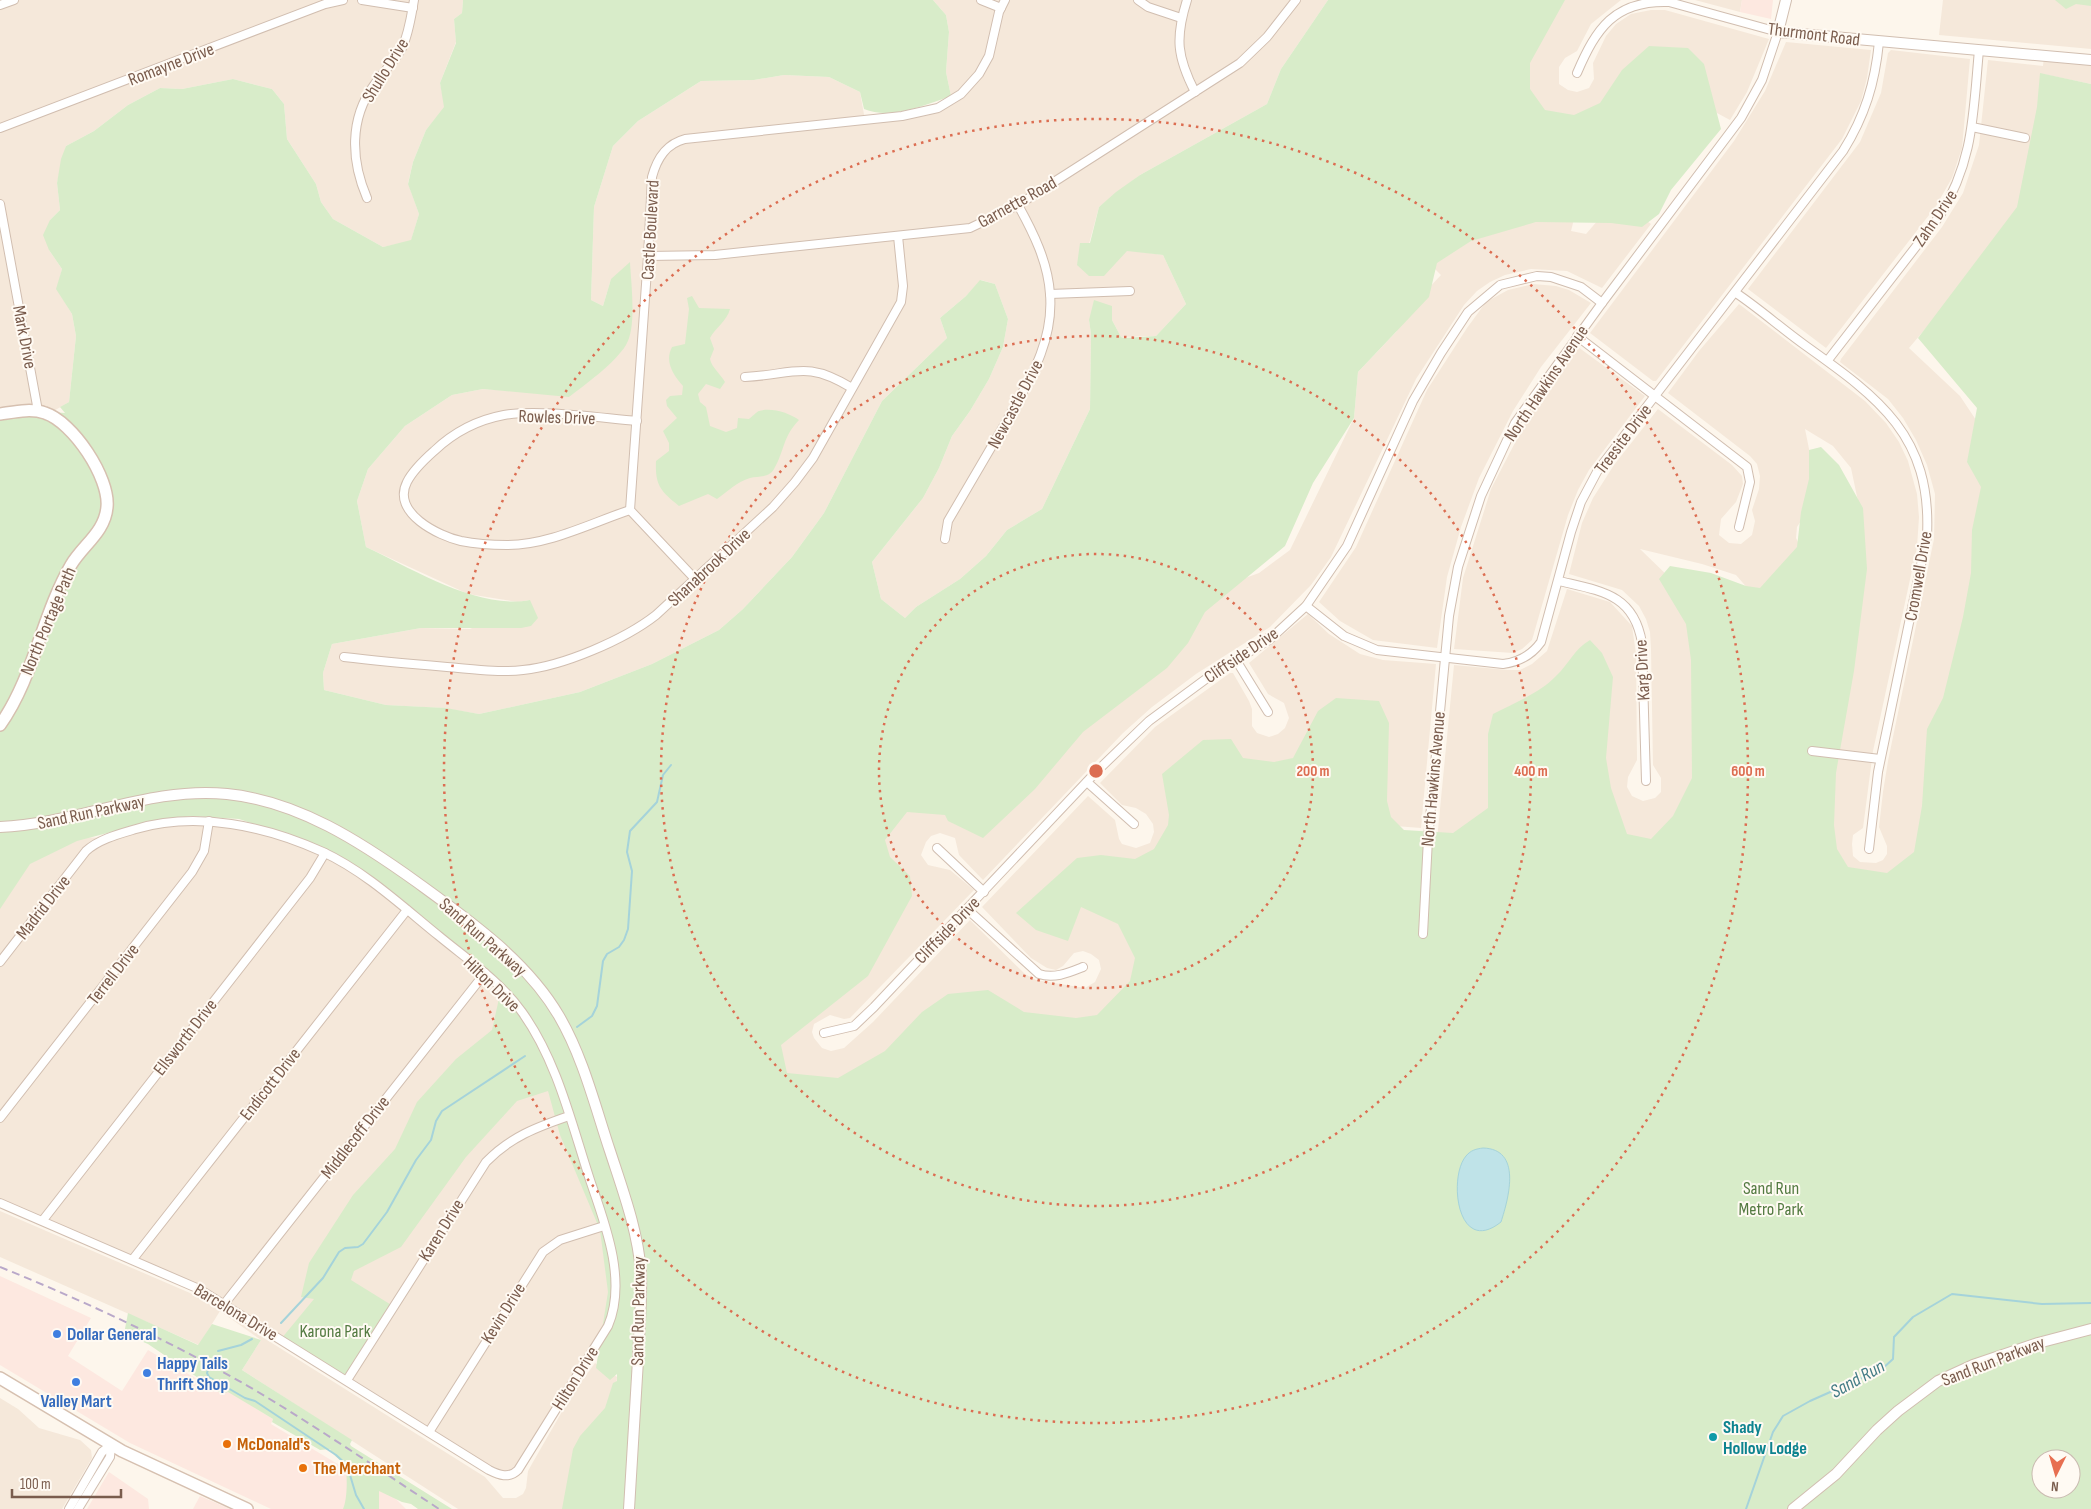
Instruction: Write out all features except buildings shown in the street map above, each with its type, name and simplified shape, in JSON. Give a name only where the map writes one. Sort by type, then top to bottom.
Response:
[{"type":"main road","name":"North Portage Path","points":[[0,414],[38,411],[60,421],[94,462],[105,485],[107,509],[98,532],[71,565],[13,702],[0,725]]},
{"type":"main road","points":[[0,1378],[111,1445],[248,1509]]},
{"type":"street","points":[[0,6],[14,0]]},
{"type":"street","name":"Romayne Drive","points":[[0,128],[325,4],[343,0]]},
{"type":"street","points":[[362,0],[414,4]]},
{"type":"street","points":[[981,0],[1001,8]]},
{"type":"street","name":"Castle Boulevard","points":[[630,510],[652,176],[658,159],[670,145],[686,139],[902,116],[938,108],[961,94],[979,74],[989,56],[1001,8],[1005,0]]},
{"type":"street","points":[[1138,0],[1148,7],[1181,18]]},
{"type":"street","points":[[1187,0],[1181,18],[1178,46],[1180,57],[1195,92]]},
{"type":"street","name":"Garnette Road","points":[[648,256],[715,255],[970,228],[995,218],[1018,205],[1240,63],[1267,37],[1296,0]]},
{"type":"street","name":"North Hawkins Avenue","points":[[1423,934],[1428,839],[1449,616],[1458,567],[1484,488],[1515,422],[1577,336],[1734,129],[1762,80],[1778,32],[1786,0]]},
{"type":"street","name":"Thurmont Road","points":[[1577,74],[1591,41],[1602,25],[1617,12],[1641,2],[1669,2],[1778,32],[2091,60]]},
{"type":"street","name":"Shullo Drive","points":[[367,198],[360,183],[355,161],[357,122],[374,85],[401,49],[409,30],[414,4]]},
{"type":"street","name":"Treesite Drive","points":[[1306,606],[1344,636],[1361,645],[1377,650],[1503,664],[1514,662],[1534,652],[1541,642],[1581,502],[1598,470],[1736,293],[1853,134],[1863,115],[1873,86],[1879,42]]},
{"type":"street","name":"Zahn Drive","points":[[1828,360],[1939,217],[1953,195],[1967,157],[1972,127],[1978,50]]},
{"type":"street","points":[[1972,127],[2025,138]]},
{"type":"street","name":"Mark Drive","points":[[0,204],[38,411]]},
{"type":"street","name":"Newcastle Drive","points":[[945,539],[948,521],[1026,389],[1041,356],[1049,317],[1050,294],[1043,258],[1018,205]]},
{"type":"street","name":"Shanabrook Drive","points":[[344,657],[496,671],[535,668],[603,646],[627,635],[656,615],[773,507],[813,458],[901,302],[903,286],[898,236]]},
{"type":"street","name":"Cliffside Drive","points":[[824,1033],[854,1026],[968,909],[1087,782],[1149,721],[1183,694],[1269,640],[1306,606],[1348,546],[1413,401],[1441,352],[1468,312],[1500,285],[1537,276],[1551,277],[1581,287],[1602,303]]},
{"type":"street","points":[[1050,294],[1130,291]]},
{"type":"street","name":"Cromwell Drive","points":[[1736,293],[1828,360],[1875,398],[1897,423],[1916,458],[1926,494],[1927,525],[1925,546],[1880,759],[1869,849]]},
{"type":"street","points":[[1577,336],[1748,467],[1750,482],[1739,527]]},
{"type":"street","points":[[744,377],[760,376],[788,370],[811,370],[835,377],[852,388]]},
{"type":"street","name":"Rowles Drive","points":[[630,510],[529,543],[480,544],[444,536],[418,520],[410,511],[405,501],[404,491],[406,482],[415,471],[452,435],[484,421],[505,415],[524,414],[637,421]]},
{"type":"street","points":[[630,510],[695,579]]},
{"type":"street","name":"Karg Drive","points":[[1559,581],[1614,597],[1626,605],[1640,626],[1646,781]]},
{"type":"street","points":[[1236,660],[1268,712]]},
{"type":"street","points":[[1812,751],[1880,759]]},
{"type":"street","points":[[1087,782],[1134,824]]},
{"type":"street","name":"Sand Run Parkway","points":[[0,827],[59,821],[180,794],[214,793],[253,798],[292,810],[367,848],[452,908],[520,966],[552,1004],[572,1040],[636,1235],[641,1293],[629,1509]]},
{"type":"street","name":"Hilton Drive","points":[[86,852],[108,838],[154,824],[208,821],[267,832],[325,853],[408,910],[485,973],[518,1006],[538,1036],[549,1060],[569,1116],[612,1253],[614,1299],[610,1321],[518,1470],[510,1475]]},
{"type":"street","name":"Terrell Drive","points":[[0,1118],[192,872],[204,851],[208,821]]},
{"type":"street","points":[[937,848],[984,892]]},
{"type":"street","name":"Madrid Drive","points":[[0,962],[86,852]]},
{"type":"street","name":"Ellsworth Drive","points":[[43,1220],[305,885],[325,853]]},
{"type":"street","points":[[968,909],[1039,974],[1048,977],[1083,968]]},
{"type":"street","name":"Endicott Drive","points":[[133,1259],[408,910]]},
{"type":"street","name":"Middlecoff Drive","points":[[225,1303],[485,973]]},
{"type":"street","name":"Karen Drive","points":[[347,1380],[486,1162],[496,1151],[520,1134],[569,1116]]},
{"type":"street","name":"Barcelona Drive","points":[[0,1203],[133,1259],[225,1303],[489,1470],[498,1475],[510,1475]]},
{"type":"street","name":"Kevin Drive","points":[[429,1432],[538,1257],[548,1247],[560,1240],[604,1226]]},
{"type":"street","name":"Sand Run Parkway","points":[[1794,1509],[1836,1474],[1877,1430],[1898,1411],[1938,1381],[1973,1365],[2038,1343],[2091,1329]]},
{"type":"street","points":[[73,1508],[85,1481],[102,1452],[111,1445]]},
{"type":"street","points":[[73,1508],[92,1486],[110,1457],[111,1445]]},
{"type":"street","points":[[85,1481],[92,1486]]},
{"type":"shaded area","points":[[0,0],[463,0],[462,13],[454,19],[456,42],[440,83],[445,107],[426,130],[413,162],[408,183],[419,214],[411,241],[383,247],[333,219],[321,202],[316,184],[287,139],[284,104],[272,89],[233,79],[182,89],[160,88],[128,105],[94,131],[66,146],[57,183],[60,210],[50,220],[49,250],[62,269],[57,289],[72,314],[76,336],[69,402],[52,412],[0,414]]},
{"type":"shaded area","points":[[933,0],[1328,0],[1281,69],[1267,104],[1140,175],[1099,207],[1089,244],[1081,243],[1163,255],[1186,304],[1156,336],[1121,337],[1112,320],[1089,320],[1091,334],[1090,409],[1042,509],[1007,530],[986,556],[960,579],[916,607],[905,618],[881,599],[872,562],[923,498],[939,468],[952,436],[989,379],[1003,347],[1008,319],[995,284],[981,280],[966,296],[940,318],[947,338],[882,401],[824,513],[792,557],[743,609],[719,630],[652,664],[580,692],[479,714],[443,708],[386,705],[324,690],[323,673],[332,644],[421,628],[470,629],[530,600],[518,602],[468,594],[366,547],[357,501],[368,469],[405,426],[452,395],[483,389],[516,391],[595,377],[611,279],[603,306],[591,300],[594,207],[613,146],[638,121],[701,81],[754,80],[784,75],[829,77],[860,92],[865,120],[938,108],[951,96],[946,72],[949,32],[946,15]]},
{"type":"shaded area","points":[[1545,0],[1621,0],[1591,24],[1577,51],[1565,58],[1559,67],[1559,84],[1568,90],[1577,92],[1589,88],[1594,79],[1593,63],[1606,36],[1616,24],[1631,14],[1651,10],[1665,10],[1769,39],[1747,92],[1730,120],[1689,98],[1579,126],[1505,110]]},
{"type":"shaded area","points":[[1695,0],[1742,0],[1740,12]]},
{"type":"shaded area","points":[[1742,0],[1773,0],[1771,19],[1740,12]]},
{"type":"shaded area","points":[[1943,0],[2091,0],[2091,49],[1939,35]]},
{"type":"shaded area","points":[[1786,42],[1871,50],[1861,101],[1842,139],[1656,381],[1653,381],[1590,333],[1734,141],[1765,91]]},
{"type":"shaded area","points":[[1891,50],[1970,59],[1962,148],[1952,178],[1936,206],[1826,348],[1748,289],[1860,142],[1881,93],[1888,53]]},
{"type":"shaded area","points":[[2044,56],[2091,60],[2091,84],[2043,74],[2040,139],[2017,221],[1909,348],[1960,396],[1982,429],[1992,489],[1911,882],[1825,874],[1859,506],[1851,468],[1833,446],[1805,429],[1813,469],[1804,516],[1797,527],[1796,538],[1801,548],[1756,598],[1736,575],[1702,564],[1640,549],[1704,611],[1697,779],[1659,854],[1499,827],[1437,840],[1454,665],[1520,670],[1532,664],[1547,651],[1567,589],[1610,602],[1632,626],[1636,654],[1637,760],[1628,777],[1627,787],[1632,796],[1643,801],[1655,798],[1661,792],[1661,778],[1653,765],[1651,649],[1650,632],[1646,619],[1639,606],[1622,590],[1569,574],[1582,523],[1593,498],[1614,465],[1658,409],[1732,465],[1742,476],[1743,484],[1736,502],[1721,519],[1719,535],[1729,543],[1741,544],[1752,535],[1755,521],[1752,510],[1759,489],[1760,476],[1757,464],[1750,456],[1668,393],[1699,351],[1739,304],[1865,401],[1886,423],[1899,442],[1908,461],[1917,494],[1919,517],[1917,547],[1873,751],[1863,828],[1853,835],[1852,844],[1853,856],[1860,862],[1876,863],[1883,860],[1887,854],[1887,846],[1879,827],[1883,792],[1934,539],[1935,494],[1927,465],[1916,440],[1903,418],[1888,399],[1840,362],[1942,227],[1963,193],[1979,145],[1988,60],[2043,66]]},
{"type":"shaded area","points":[[1621,202],[1651,224],[1602,288],[1567,271],[1531,269],[1505,275],[1490,282],[1477,291],[1464,305],[1416,379],[1331,557],[1311,585],[1270,627],[1196,674],[1152,707],[1123,733],[983,880],[959,855],[955,838],[940,833],[931,836],[926,842],[921,855],[928,865],[950,870],[974,890],[850,1018],[844,1019],[830,1015],[814,1024],[812,1032],[814,1038],[822,1048],[831,1051],[844,1048],[873,1022],[970,920],[1025,974],[1036,980],[1085,988],[1095,982],[1101,969],[1099,960],[1091,954],[1083,951],[1074,953],[1063,966],[1056,970],[1047,968],[1031,958],[982,907],[1088,796],[1115,820],[1122,844],[1136,848],[1150,843],[1154,832],[1153,824],[1146,814],[1136,808],[1122,805],[1100,783],[1155,727],[1230,673],[1233,673],[1249,701],[1252,709],[1252,726],[1257,733],[1269,737],[1278,734],[1285,728],[1289,718],[1284,703],[1268,694],[1249,663],[1308,614],[1329,634],[1360,654],[1383,660],[1436,664],[1421,828],[1369,824],[1329,734],[1080,900],[1123,922],[1152,993],[1090,1036],[919,1060],[793,1098],[760,1011],[872,836],[1237,581],[1259,573],[1290,550],[1354,418],[1358,372],[1396,332],[1411,307],[1441,275],[1427,261],[1499,225],[1574,219],[1571,231],[1586,234],[1605,212]]},
{"type":"shaded area","points":[[1533,284],[1556,286],[1569,290],[1591,303],[1541,367],[1513,411],[1479,478],[1461,527],[1447,577],[1437,648],[1373,640],[1340,621],[1319,602],[1356,547],[1427,390],[1467,328],[1486,302],[1508,290]]},
{"type":"shaded area","points":[[1578,347],[1645,396],[1589,470],[1578,490],[1568,515],[1532,640],[1522,649],[1513,653],[1454,649],[1463,578],[1491,489],[1532,410]]},
{"type":"shaded area","points":[[209,821],[289,839],[359,874],[506,992],[597,1201],[612,1315],[518,1470],[504,1476],[225,1303],[0,1203],[0,845],[77,837],[108,838],[143,827]]},
{"type":"shaded area","points":[[0,1211],[190,1293],[213,1306],[485,1477],[503,1498],[516,1498],[523,1494],[526,1488],[528,1471],[571,1396],[595,1363],[617,1377],[614,1424],[578,1509],[458,1509],[242,1370],[261,1340],[220,1311],[199,1345],[0,1257]]},
{"type":"shaded area","points":[[0,1276],[91,1318],[68,1356],[122,1391],[148,1350],[222,1394],[228,1391],[273,1419],[271,1424],[396,1499],[406,1509],[271,1509],[130,1443],[0,1365]]},
{"type":"shaded area","points":[[0,1398],[18,1409],[39,1428],[80,1440],[91,1450],[92,1458],[62,1509],[0,1509]]},
{"type":"shaded area","points":[[109,1472],[148,1499],[149,1509],[87,1509]]},
{"type":"shaded area","points":[[200,1496],[230,1509],[193,1509]]},
{"type":"green space","name":"Sand Run Metro Park","points":[[463,0],[933,0],[946,15],[949,32],[946,72],[951,96],[919,107],[897,112],[874,112],[864,109],[860,92],[829,77],[784,75],[754,80],[701,81],[638,121],[613,146],[594,207],[591,300],[603,306],[611,279],[630,262],[633,305],[631,327],[626,345],[621,352],[600,373],[569,397],[483,389],[452,395],[405,426],[368,469],[357,501],[366,547],[446,586],[489,599],[530,600],[538,618],[531,626],[521,628],[421,628],[332,644],[323,673],[324,690],[386,705],[446,708],[479,714],[580,692],[652,664],[719,630],[743,609],[792,557],[824,513],[882,401],[947,338],[940,318],[966,296],[980,280],[995,284],[1008,319],[1003,347],[989,379],[952,436],[939,468],[923,498],[872,562],[881,599],[905,618],[916,607],[960,579],[986,556],[1007,530],[1042,509],[1090,409],[1091,334],[1089,320],[1094,300],[1112,306],[1112,320],[1121,337],[1124,338],[1156,336],[1186,304],[1163,255],[1127,251],[1104,276],[1089,276],[1077,265],[1080,243],[1090,243],[1099,207],[1140,175],[1267,104],[1281,69],[1328,0],[1565,0],[1530,63],[1530,89],[1545,110],[1574,115],[1600,103],[1622,70],[1649,46],[1688,48],[1704,64],[1721,129],[1671,190],[1659,214],[1642,227],[1611,223],[1536,222],[1471,241],[1437,263],[1429,297],[1358,372],[1354,418],[1313,483],[1285,546],[1205,612],[1188,643],[1167,668],[1083,732],[1035,789],[983,838],[948,821],[945,815],[907,812],[885,840],[890,857],[910,876],[912,896],[868,976],[781,1045],[787,1073],[838,1078],[885,1051],[922,1012],[948,994],[988,990],[1024,1012],[1076,1018],[1097,1015],[1130,981],[1135,958],[1118,924],[1081,907],[1068,941],[1036,930],[1016,913],[1077,858],[1101,855],[1135,859],[1154,849],[1168,825],[1169,815],[1162,774],[1203,740],[1231,739],[1243,758],[1274,762],[1293,758],[1318,711],[1336,698],[1379,701],[1389,723],[1387,801],[1391,817],[1404,830],[1453,833],[1488,808],[1488,734],[1493,714],[1550,682],[1576,652],[1590,640],[1602,653],[1613,677],[1606,758],[1611,788],[1627,834],[1651,839],[1673,816],[1692,778],[1691,660],[1686,624],[1659,579],[1670,566],[1711,573],[1746,586],[1760,588],[1797,547],[1801,512],[1809,479],[1809,450],[1821,447],[1839,465],[1863,508],[1867,569],[1854,671],[1836,773],[1834,825],[1837,849],[1848,867],[1887,873],[1914,852],[1922,806],[1927,729],[1943,698],[1963,617],[1971,573],[1972,530],[1981,487],[1967,462],[1977,408],[1918,338],[2017,207],[2037,107],[2040,73],[2091,84],[2091,1509],[562,1509],[573,1449],[580,1436],[605,1408],[613,1383],[617,1381],[617,1374],[610,1380],[596,1368],[608,1292],[600,1230],[560,1135],[548,1091],[517,1101],[466,1157],[401,1247],[354,1271],[351,1280],[393,1306],[347,1380],[281,1339],[314,1299],[301,1297],[309,1263],[353,1195],[395,1149],[417,1102],[456,1059],[492,1030],[502,985],[436,929],[310,843],[239,819],[191,816],[138,825],[77,841],[30,864],[0,909],[0,414],[38,411],[65,413],[60,407],[69,402],[76,336],[72,314],[56,289],[62,269],[49,250],[43,235],[50,220],[60,210],[57,183],[61,159],[66,146],[94,131],[128,105],[160,88],[182,89],[233,79],[272,89],[284,104],[287,139],[316,184],[321,202],[333,219],[383,247],[411,240],[419,214],[408,184],[413,162],[426,130],[444,107],[440,83],[456,43],[454,19],[462,13]]},
{"type":"green space","points":[[2055,0],[2091,0],[2091,6],[2076,4],[2066,9]]},
{"type":"green space","points":[[692,296],[699,308],[730,309],[710,338],[714,349],[710,359],[711,362],[725,382],[720,389],[706,384],[698,394],[700,402],[706,407],[710,426],[726,432],[737,428],[738,418],[749,419],[764,410],[780,411],[799,420],[789,433],[778,462],[772,472],[764,476],[745,480],[717,499],[708,494],[679,506],[660,487],[656,476],[656,461],[669,451],[669,443],[663,431],[677,418],[667,406],[666,400],[670,396],[682,395],[683,386],[673,373],[669,358],[672,347],[685,344],[689,309],[687,298]]},
{"type":"green space","points":[[128,1313],[198,1345],[212,1324],[261,1340],[242,1370],[352,1440],[351,1446],[452,1509],[418,1509],[411,1504],[402,1502],[379,1491],[379,1509],[343,1509],[346,1495],[346,1471],[344,1465],[330,1449],[320,1450],[272,1422],[273,1419],[228,1392],[222,1394],[148,1344],[124,1334]]},
{"type":"water","points":[[1483,1148],[1495,1150],[1503,1156],[1508,1165],[1510,1176],[1507,1200],[1501,1222],[1486,1230],[1474,1229],[1466,1222],[1460,1210],[1458,1195],[1458,1180],[1461,1166],[1466,1156],[1474,1150]]},
{"type":"waterway","points":[[577,1027],[592,1016],[597,1006],[603,961],[607,954],[619,947],[628,929],[632,871],[627,852],[630,831],[657,802],[663,775],[671,765]]},
{"type":"waterway","points":[[281,1323],[323,1278],[339,1252],[345,1248],[358,1247],[363,1244],[387,1212],[416,1160],[431,1140],[436,1121],[442,1111],[525,1056]]},
{"type":"waterway","name":"Sand Run","points":[[1746,1509],[1773,1432],[1783,1416],[1810,1401],[1882,1369],[1893,1359],[1894,1337],[1913,1317],[1952,1294],[2042,1304],[2091,1303]]},
{"type":"waterway","points":[[218,1351],[241,1345],[252,1339]]},
{"type":"waterway","points":[[208,1370],[209,1377],[245,1398],[255,1401],[336,1455],[347,1465],[356,1495],[364,1509]]},
{"type":"railway","points":[[0,1267],[65,1294],[192,1355],[300,1418],[439,1509]]},
{"type":"place","name":"Dollar General","points":[[57,1334]]},
{"type":"place","name":"Happy Tails Thrift Shop","points":[[147,1373]]},
{"type":"place","name":"Valley Mart","points":[[76,1382]]},
{"type":"place","name":"Shady Hollow Lodge","points":[[1713,1437]]},
{"type":"place","name":"McDonald's","points":[[227,1444]]},
{"type":"place","name":"The Merchant","points":[[303,1468]]},
{"type":"park label","name":"Karona Park","points":[[335,1331]]}]
